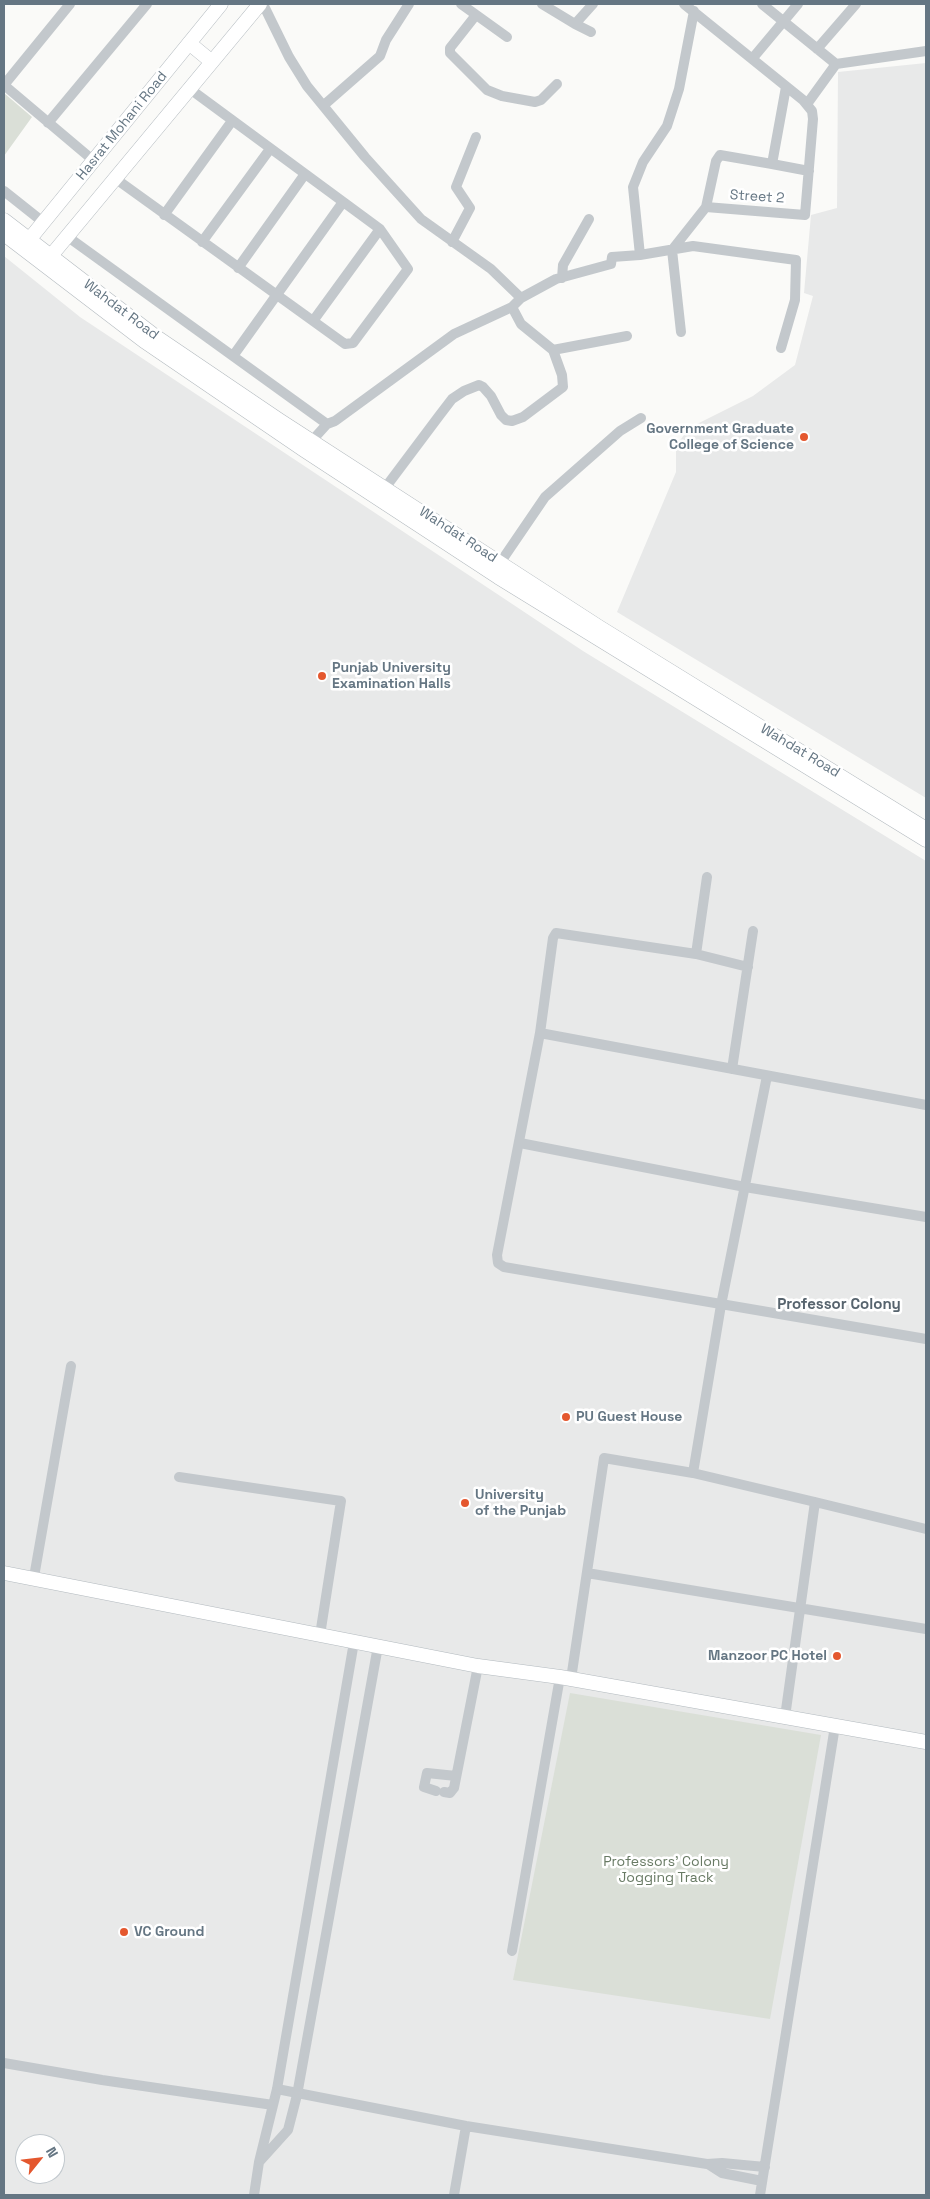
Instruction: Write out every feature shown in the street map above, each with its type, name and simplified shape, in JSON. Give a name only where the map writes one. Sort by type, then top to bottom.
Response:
[{"type":"main road","points":[[47,261],[262,4]]},
{"type":"main road","name":"Hasrat Mohani Road","points":[[25,244],[94,162],[218,5]]},
{"type":"main road","points":[[189,43],[212,62]]},
{"type":"main road","name":"Wahdat Road","points":[[4,220],[25,244],[144,342],[308,445],[506,582],[926,840]]},
{"type":"main road","name":"Wahdat Road","points":[[4,234],[25,244]]},
{"type":"main road","name":"Wahdat Road","points":[[308,445],[385,488],[726,706],[926,829]]},
{"type":"main road","points":[[4,1573],[34,1577],[478,1666],[565,1678],[926,1742]]},
{"type":"street","points":[[70,4],[4,85],[94,162]]},
{"type":"street","points":[[48,123],[147,4]]},
{"type":"street","points":[[262,4],[289,57],[307,86],[365,157],[422,219],[491,269],[521,298]]},
{"type":"street","points":[[324,105],[380,56],[386,40],[409,4]]},
{"type":"street","points":[[461,4],[507,37]]},
{"type":"street","points":[[542,4],[591,32]]},
{"type":"street","points":[[575,24],[593,4]]},
{"type":"street","points":[[680,332],[672,250],[706,207],[716,161],[720,155],[809,171],[813,119],[812,111],[807,104],[684,4]]},
{"type":"street","points":[[762,4],[836,64],[926,52]]},
{"type":"street","points":[[752,59],[798,4]]},
{"type":"street","points":[[817,49],[856,4]]},
{"type":"street","points":[[640,255],[633,188],[643,162],[667,126],[679,89],[694,11]]},
{"type":"street","points":[[476,15],[450,48],[450,53],[487,90],[502,96],[535,102],[541,100],[557,84]]},
{"type":"street","points":[[807,104],[836,64]]},
{"type":"street","points":[[772,164],[786,86]]},
{"type":"street","points":[[116,179],[345,344],[353,343],[408,269],[380,229],[190,89]]},
{"type":"street","points":[[164,215],[232,121]]},
{"type":"street","points":[[452,242],[470,208],[456,187],[476,137]]},
{"type":"street","points":[[202,242],[270,149]]},
{"type":"street","name":"Street 2","points":[[706,207],[805,215],[809,171]]},
{"type":"street","points":[[238,268],[305,174]]},
{"type":"street","points":[[4,191],[43,222]]},
{"type":"street","points":[[233,356],[343,202]]},
{"type":"street","points":[[562,278],[563,265],[589,219]]},
{"type":"street","points":[[313,321],[380,229]]},
{"type":"street","points":[[68,237],[327,424]]},
{"type":"street","points":[[308,445],[327,424],[335,421],[454,334],[512,307],[521,298],[562,278],[611,264],[612,257],[640,255],[693,246],[796,260],[794,300],[781,348]]},
{"type":"street","points":[[385,488],[443,410],[464,391],[479,385],[483,387],[491,396],[501,415],[506,420],[512,421],[523,417],[563,387],[562,375],[553,350],[521,324],[512,307]]},
{"type":"street","points":[[553,350],[627,336]]},
{"type":"street","points":[[500,563],[545,497],[620,431],[641,418]]},
{"type":"street","points":[[696,954],[707,877]]},
{"type":"street","points":[[732,1069],[753,930]]},
{"type":"street","points":[[748,967],[696,954],[556,933],[553,938],[540,1033],[520,1143],[497,1256],[498,1263],[504,1267],[926,1339]]},
{"type":"street","points":[[540,1033],[926,1105]]},
{"type":"street","points":[[692,1473],[721,1305],[767,1076]]},
{"type":"street","points":[[520,1143],[745,1187],[926,1217]]},
{"type":"street","points":[[34,1577],[71,1366]]},
{"type":"street","points":[[512,1951],[586,1573],[604,1458],[692,1473],[926,1529]]},
{"type":"street","points":[[178,1477],[341,1501],[320,1635]]},
{"type":"street","points":[[785,1717],[802,1607],[815,1502]]},
{"type":"street","points":[[586,1573],[802,1607],[926,1629]]},
{"type":"street","points":[[254,2195],[259,2162],[277,2089],[354,1642]]},
{"type":"street","points":[[259,2162],[288,2130],[297,2095],[378,1646]]},
{"type":"street","points":[[456,1776],[428,1771],[425,1774],[424,1787],[440,1791],[453,1790],[459,1770],[478,1666]]},
{"type":"street","points":[[760,2195],[835,1726]]},
{"type":"street","points":[[4,2063],[102,2080],[273,2105]]},
{"type":"street","points":[[277,2089],[297,2095],[466,2126],[707,2164],[722,2163],[765,2167]]},
{"type":"street","points":[[454,2195],[466,2126]]},
{"type":"street","points":[[707,2164],[722,2173],[762,2181]]},
{"type":"shaded area","name":"Government Graduate College of Science","points":[[926,63],[926,798],[617,612],[676,472],[676,446],[689,428],[753,396],[795,365],[813,296],[804,293],[811,215],[837,208],[838,72]]},
{"type":"shaded area","name":"University of the Punjab","points":[[4,256],[80,317],[583,651],[926,861],[926,2195],[4,2195]]},
{"type":"green space","points":[[4,93],[32,117],[4,156]]},
{"type":"green space","name":"Professors' Colony Jogging Track","points":[[570,1693],[821,1735],[770,2019],[513,1980]]},
{"type":"place","name":"Government Graduate College of Science","points":[[804,437]]},
{"type":"place","name":"Punjab University Examination Halls","points":[[322,676]]},
{"type":"place","name":"PU Guest House","points":[[566,1417]]},
{"type":"place","name":"University of the Punjab","points":[[465,1503]]},
{"type":"place","name":"Manzoor PC Hotel","points":[[837,1656]]},
{"type":"place","name":"VC Ground","points":[[124,1932]]},
{"type":"district","name":"Professor Colony","points":[[839,1305]]}]
